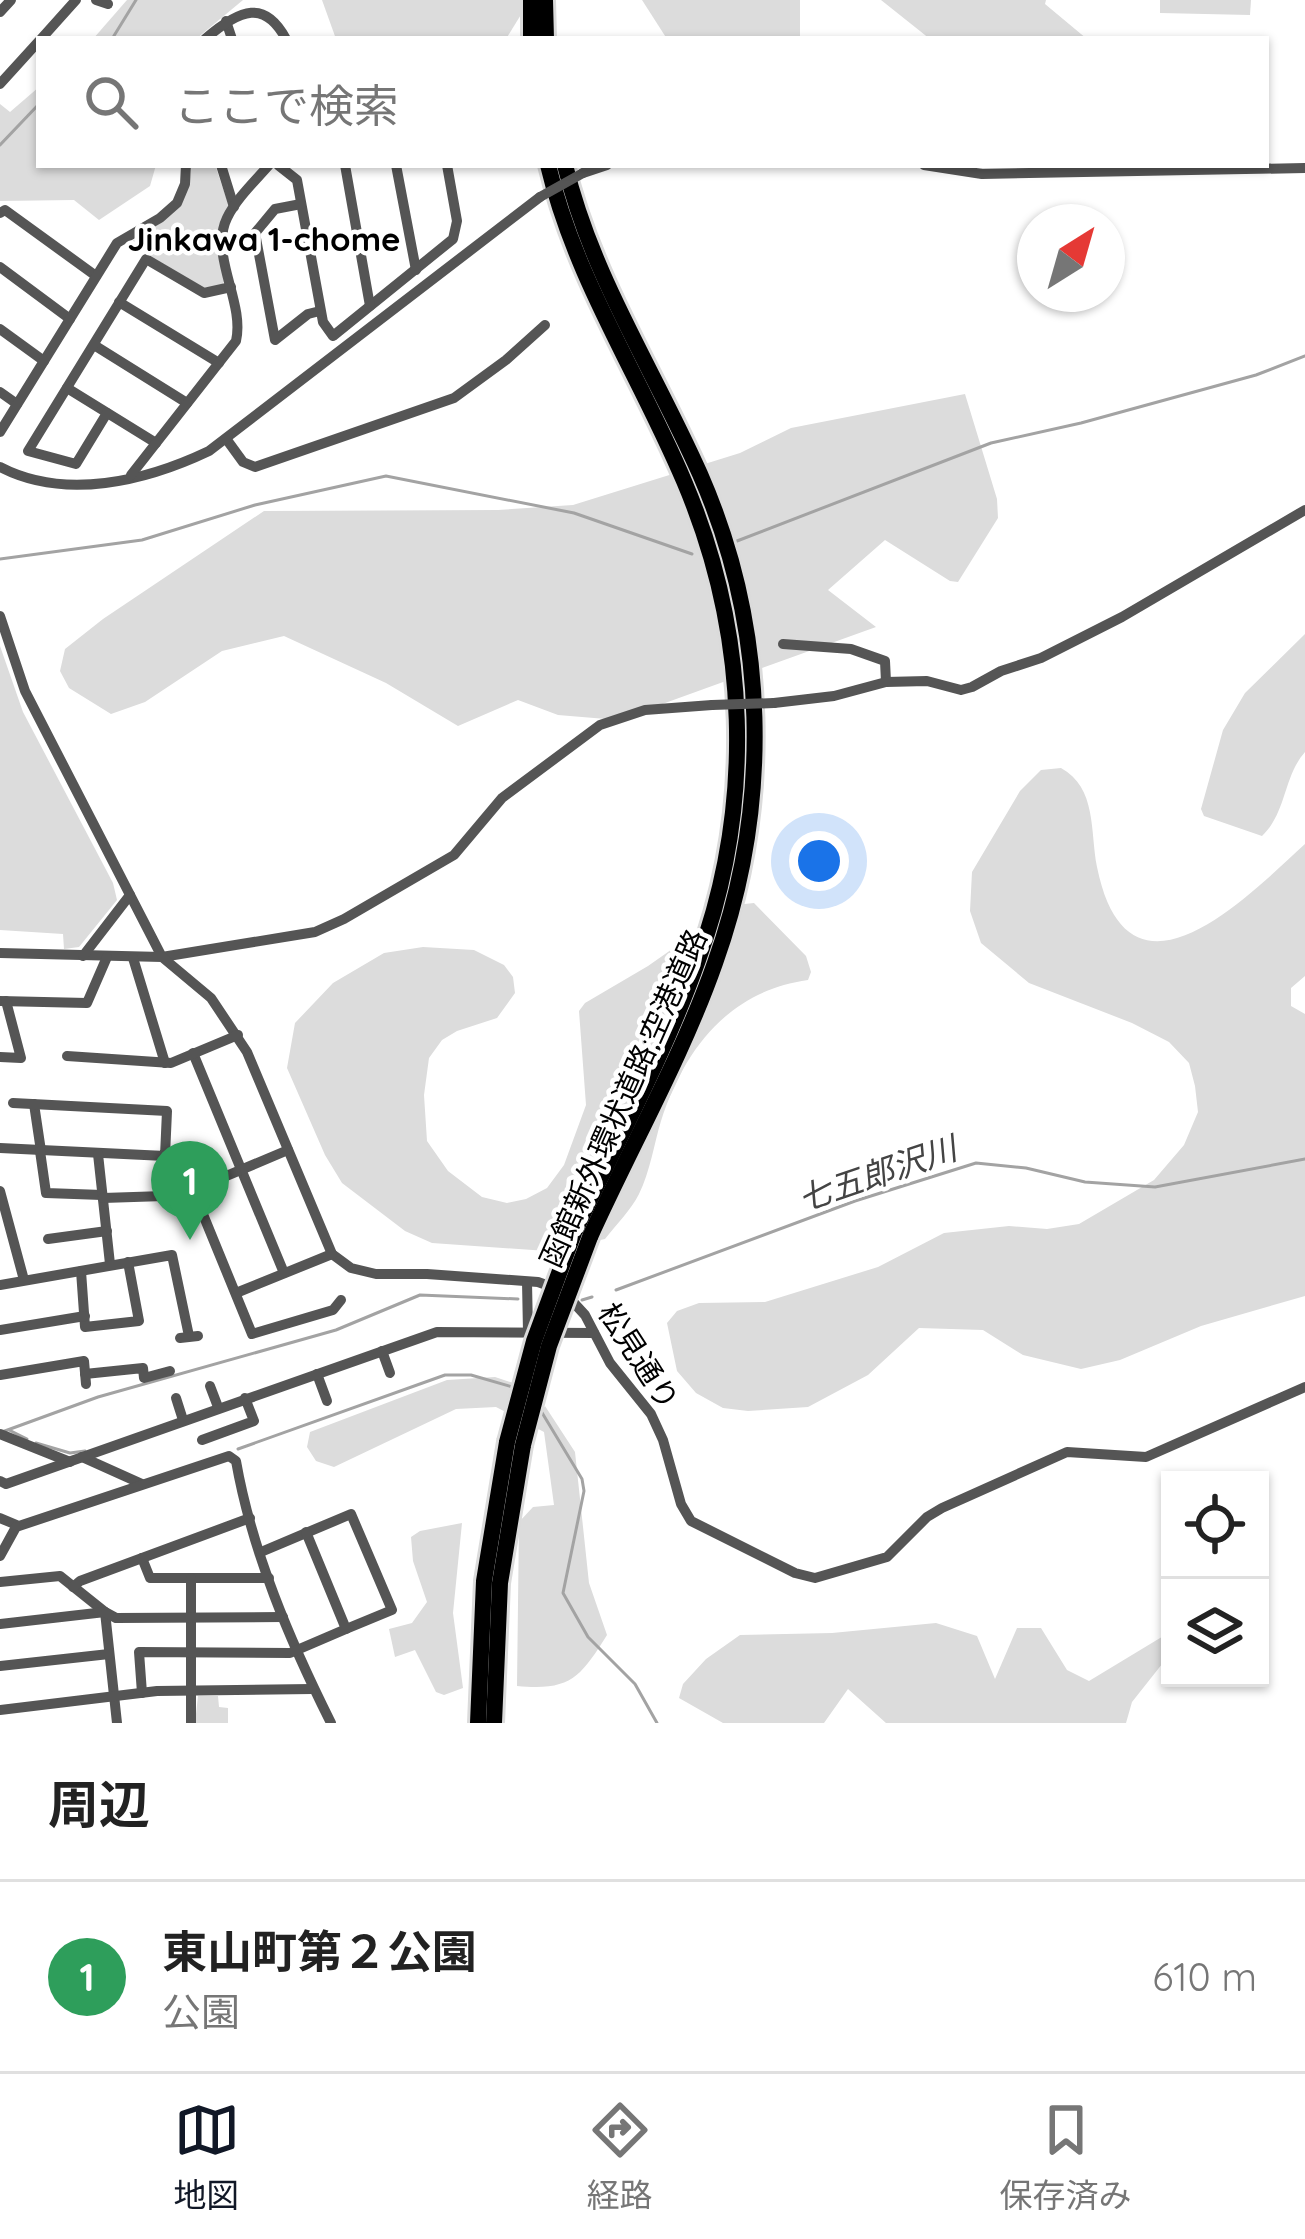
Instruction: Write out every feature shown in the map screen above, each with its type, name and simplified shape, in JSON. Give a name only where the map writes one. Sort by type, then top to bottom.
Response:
[{"type":"highway","points":[[531,0],[531,36]]},
{"type":"highway","points":[[545,0],[546,36]]},
{"type":"highway","name":"函館新外環状道路;空港道路","points":[[478,1723],[484,1581],[515,1444],[582,1235],[698,960],[730,842],[738,744],[733,651],[700,522],[668,445],[579,266],[549,168]]},
{"type":"highway","name":"函館新外環状道路;空港道路","points":[[574,169],[596,262],[700,475],[723,534],[749,648],[756,744],[747,845],[715,966],[582,1235]]},
{"type":"highway","name":"函館新外環状道路;空港道路","points":[[494,1723],[500,1583],[515,1444]]},
{"type":"street","points":[[0,12],[10,0]]},
{"type":"street","points":[[44,36],[76,0]]},
{"type":"street","points":[[209,36],[251,3],[268,4],[278,13],[285,36]]},
{"type":"street","points":[[226,21],[231,36]]},
{"type":"street","points":[[0,84],[36,44]]},
{"type":"street","points":[[0,431],[121,239],[177,203],[186,168]]},
{"type":"street","points":[[222,168],[235,207]]},
{"type":"street","points":[[130,476],[233,346],[238,331],[223,234],[235,207],[270,168]]},
{"type":"street","points":[[278,168],[297,180],[320,311],[333,336],[456,234],[458,221],[448,168]]},
{"type":"street","points":[[346,168],[370,307]]},
{"type":"street","points":[[397,168],[416,270]]},
{"type":"street","points":[[944,168],[982,174],[1305,168]]},
{"type":"street","points":[[0,467],[73,487],[197,457],[227,440],[574,169]]},
{"type":"street","points":[[301,204],[274,208],[255,233],[275,340],[308,314],[320,311]]},
{"type":"street","points":[[0,214],[5,209],[96,276]]},
{"type":"street","points":[[59,249],[70,234]]},
{"type":"street","points":[[107,413],[76,464],[28,451],[146,259],[204,292],[231,287]]},
{"type":"street","points":[[0,266],[70,319]]},
{"type":"street","points":[[119,302],[219,363]]},
{"type":"street","points":[[227,440],[243,462],[255,467],[454,398],[545,325]]},
{"type":"street","points":[[0,329],[44,361]]},
{"type":"street","points":[[94,345],[188,403]]},
{"type":"street","points":[[67,388],[156,442]]},
{"type":"street","points":[[0,392],[17,404]]},
{"type":"street","points":[[0,953],[162,957],[315,932],[454,855],[502,798],[600,725],[645,710],[774,703],[834,696],[886,682],[927,681],[962,690],[1041,658],[1122,617],[1305,510]]},
{"type":"street","points":[[0,616],[25,691],[162,957],[211,998],[238,1035],[332,1254],[236,1292]]},
{"type":"street","points":[[783,644],[851,649],[885,661],[886,682]]},
{"type":"street","points":[[82,956],[130,895]]},
{"type":"street","points":[[0,1057],[21,1058],[3,1001],[87,1003],[107,957]]},
{"type":"street","points":[[133,958],[165,1063]]},
{"type":"street","points":[[67,1055],[165,1063],[238,1035]]},
{"type":"street","points":[[193,1053],[284,1274]]},
{"type":"street","points":[[0,1148],[165,1156],[166,1111],[13,1102]]},
{"type":"street","points":[[34,1104],[46,1193],[164,1196],[193,1190],[288,1150]]},
{"type":"street","points":[[98,1154],[110,1264]]},
{"type":"street","points":[[193,1190],[252,1334],[333,1310],[341,1300]]},
{"type":"street","points":[[0,1191],[24,1280]]},
{"type":"street","points":[[48,1239],[106,1231]]},
{"type":"street","name":"松見通り","points":[[332,1254],[351,1268],[376,1274],[527,1282],[563,1292],[585,1315],[610,1363],[658,1427],[681,1504],[691,1521],[815,1578],[886,1557],[927,1517],[1066,1452],[1146,1457],[1305,1387]]},
{"type":"street","points":[[0,1285],[172,1255],[189,1337]]},
{"type":"street","points":[[82,1270],[86,1328],[139,1321],[128,1262]]},
{"type":"street","points":[[527,1282],[528,1333]]},
{"type":"street","points":[[0,1330],[85,1316]]},
{"type":"street","points":[[0,1481],[6,1484],[437,1332],[594,1333]]},
{"type":"street","points":[[382,1351],[390,1373]]},
{"type":"street","points":[[0,1375],[84,1361],[85,1379],[143,1369],[144,1378],[170,1370]]},
{"type":"street","points":[[317,1374],[327,1401]]},
{"type":"street","points":[[210,1386],[218,1407]]},
{"type":"street","points":[[176,1398],[210,1461]]},
{"type":"street","points":[[202,1439],[254,1421],[245,1398]]},
{"type":"street","points":[[2,1434],[142,1484]]},
{"type":"street","points":[[0,1556],[16,1526],[229,1456],[236,1461],[295,1652],[331,1723]]},
{"type":"street","points":[[142,1693],[139,1652],[295,1652],[392,1610],[352,1514],[261,1552]]},
{"type":"street","points":[[0,1518],[16,1526]]},
{"type":"street","points":[[73,1587],[250,1518]]},
{"type":"street","points":[[306,1532],[346,1629]]},
{"type":"street","points":[[142,1558],[149,1577],[269,1578]]},
{"type":"street","points":[[0,1582],[60,1576],[116,1618],[283,1617]]},
{"type":"street","points":[[191,1578],[191,1723]]},
{"type":"street","points":[[0,1624],[105,1612]]},
{"type":"street","points":[[105,1612],[117,1723]]},
{"type":"street","points":[[0,1666],[110,1654]]},
{"type":"street","points":[[0,1710],[142,1693],[312,1689]]},
{"type":"shaded area","points":[[127,0],[243,0],[200,36],[96,36]]},
{"type":"shaded area","points":[[322,0],[530,0],[508,36],[335,36]]},
{"type":"shaded area","points":[[642,0],[800,0],[800,36],[665,36]]},
{"type":"shaded area","points":[[881,0],[1046,0],[1083,36],[926,36]]},
{"type":"shaded area","points":[[1160,0],[1251,0],[1250,15],[1160,13]]},
{"type":"shaded area","points":[[36,90],[36,168],[155,168],[150,186],[99,220],[74,200],[0,201],[0,104],[10,112]]},
{"type":"shaded area","points":[[191,168],[216,168],[228,203],[222,285],[204,288],[129,243],[172,213],[190,180]]},
{"type":"shaded area","points":[[965,394],[997,499],[998,518],[958,582],[885,540],[828,590],[876,627],[618,720],[558,715],[518,700],[458,726],[386,683],[284,636],[222,651],[145,702],[111,714],[69,688],[60,671],[65,649],[103,619],[264,511],[573,505],[740,453],[791,428]]},
{"type":"shaded area","points":[[1305,634],[1305,752],[1270,827],[1262,836],[1204,816],[1201,809],[1223,730],[1245,693]]},
{"type":"shaded area","points":[[0,646],[23,712],[113,883],[117,900],[79,947],[64,949],[63,934],[0,930]]},
{"type":"shaded area","points":[[1061,768],[1073,777],[1086,799],[1097,867],[1112,912],[1134,935],[1161,941],[1190,933],[1221,916],[1305,844],[1305,976],[1291,988],[1291,1006],[1305,1014],[1305,1296],[1201,1326],[1120,1360],[1081,1369],[1023,1355],[983,1330],[919,1328],[868,1375],[808,1407],[723,1408],[696,1393],[677,1371],[667,1323],[677,1311],[699,1303],[765,1302],[878,1267],[944,1233],[1079,1224],[1154,1180],[1184,1145],[1198,1112],[1189,1063],[1169,1042],[1132,1023],[1029,983],[981,943],[970,911],[972,872],[1020,791],[1041,770]]},
{"type":"shaded area","points":[[754,903],[806,956],[811,972],[808,980],[780,986],[733,1010],[697,1048],[671,1095],[639,1194],[605,1239],[547,1251],[432,1243],[405,1231],[342,1183],[287,1068],[295,1023],[333,983],[384,953],[423,947],[474,950],[504,965],[513,977],[515,993],[497,1018],[442,1040],[429,1058],[424,1095],[427,1141],[448,1171],[482,1197],[507,1203],[547,1188],[564,1165],[586,1105],[579,1011],[585,1003],[735,905]]},
{"type":"shaded area","points":[[495,1377],[513,1383],[509,1405],[538,1416],[545,1406],[575,1452],[589,1583],[607,1635],[581,1671],[550,1686],[517,1686],[519,1522],[533,1507],[554,1505],[544,1432],[496,1407],[456,1409],[334,1467],[316,1461],[307,1447],[310,1432],[447,1380]]},
{"type":"shaded area","points":[[462,1523],[453,1613],[463,1688],[444,1695],[436,1692],[415,1650],[395,1657],[389,1629],[412,1623],[427,1602],[413,1561],[411,1537]]},
{"type":"shaded area","points":[[936,1623],[977,1636],[995,1679],[1017,1628],[1041,1628],[1067,1670],[1089,1681],[1161,1637],[1161,1665],[1132,1702],[1126,1723],[886,1723],[848,1689],[824,1723],[723,1723],[679,1698],[683,1684],[706,1659],[740,1635],[832,1633]]},
{"type":"shaded area","points":[[198,1696],[218,1696],[219,1707],[228,1708],[228,1723],[195,1723]]},
{"type":"waterway","points":[[114,36],[136,0]]},
{"type":"waterway","points":[[0,145],[36,107]]},
{"type":"waterway","points":[[737,541],[991,443],[1256,375],[1305,356]]},
{"type":"waterway","points":[[0,559],[142,540],[255,505],[386,476],[574,513],[692,554]]},
{"type":"waterway","name":"七五郎沢川","points":[[616,1290],[855,1201],[976,1163],[1026,1168],[1085,1182],[1155,1187],[1305,1159]]},
{"type":"waterway","name":"七五郎沢川","points":[[2,1432],[98,1397],[336,1330],[420,1295],[518,1299]]},
{"type":"waterway","name":"七五郎沢川","points":[[582,1300],[592,1297]]},
{"type":"waterway","points":[[238,1449],[445,1375],[471,1375],[516,1388]]},
{"type":"waterway","points":[[541,1411],[582,1479],[584,1491],[563,1593],[588,1637],[635,1684],[657,1723]]},
{"type":"waterway","points":[[9,1430],[27,1439]]},
{"type":"waterway","points":[[36,1443],[70,1453],[85,1451]]},
{"type":"place","name":"東山町第２公園","points":[[190,1240]]},
{"type":"district","name":"Jinkawa 1-chome","points":[[264,238]]}]
